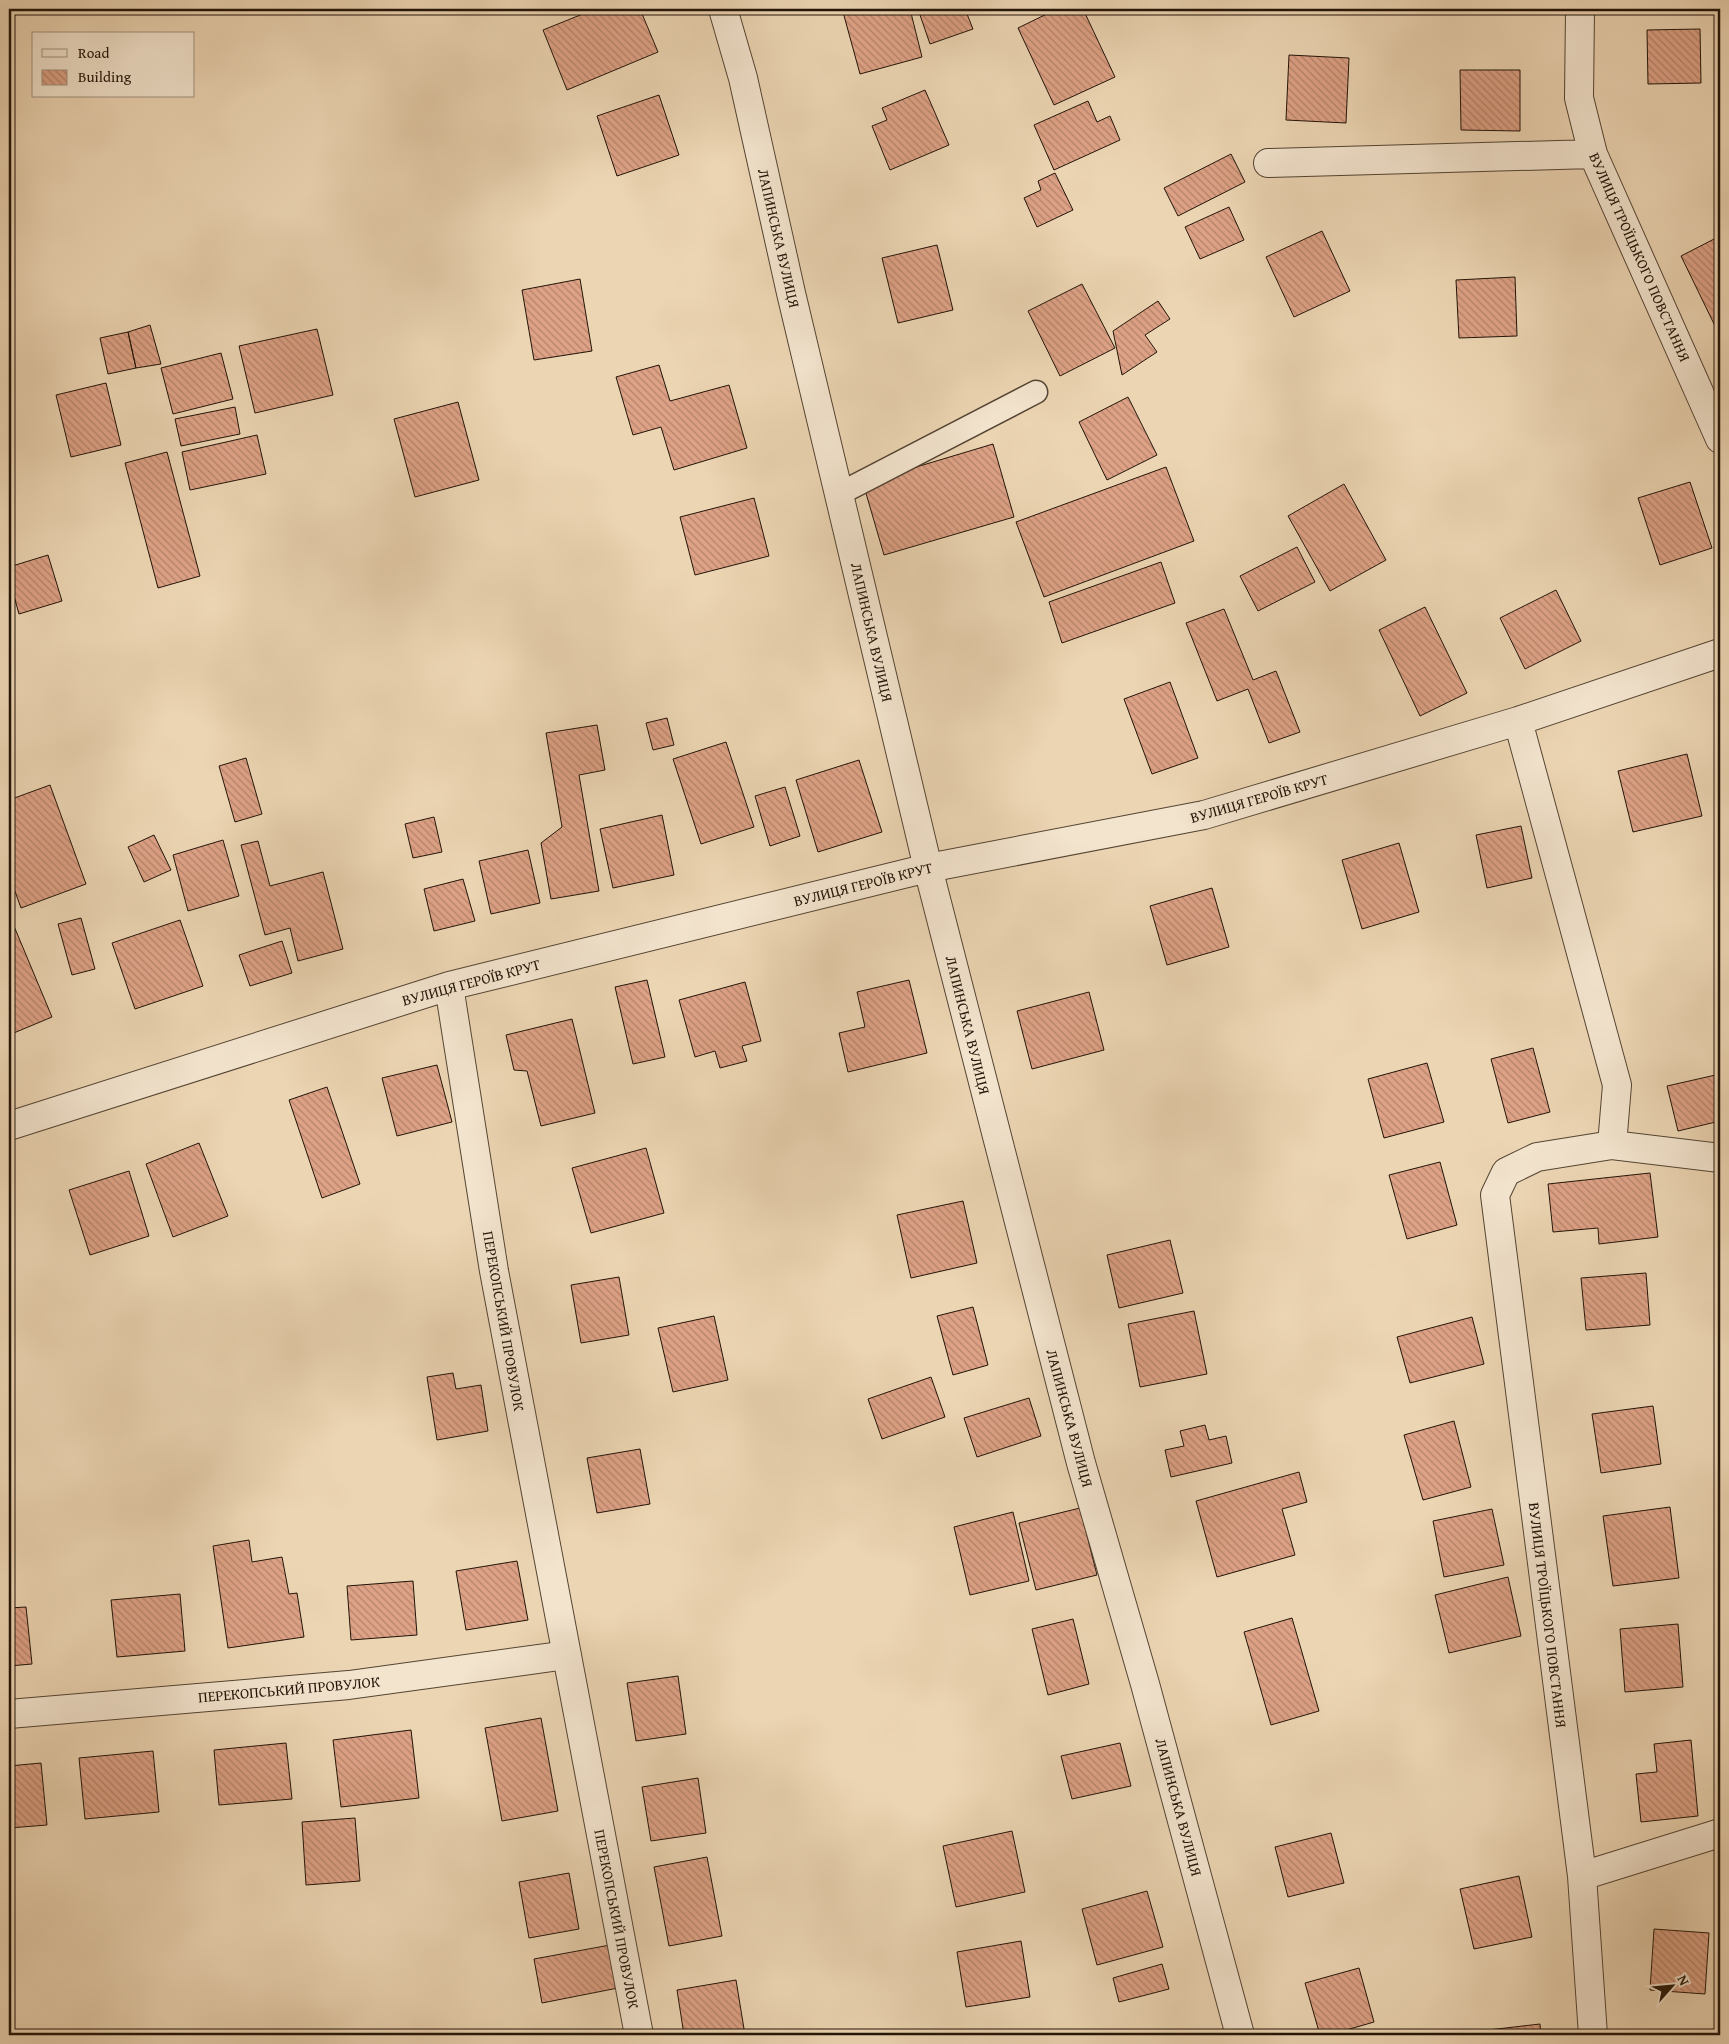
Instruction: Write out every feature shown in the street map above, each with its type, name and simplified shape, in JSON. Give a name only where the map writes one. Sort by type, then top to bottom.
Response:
[{"type":"street","name":"ЛАПИНСЬКА ВУЛИЦЯ","points":[[723,9],[743,78],[928,868],[1081,1463],[1148,1693],[1240,2035]]},
{"type":"street","name":"ВУЛИЦЯ ТРОЇЦЬКОГО ПОВСТАННЯ","points":[[1580,9],[1580,98],[1593,154],[1720,440]]},
{"type":"street","points":[[1268,164],[1593,154]]},
{"type":"street","name":"ВУЛИЦЯ ГЕРОЇВ КРУТ","points":[[9,1126],[449,986],[928,868],[1204,815],[1518,721],[1720,654]]},
{"type":"street","points":[[1518,721],[1617,1085],[1612,1145],[1720,1158]]},
{"type":"street","name":"ПЕРЕКОПСЬКИЙ ПРОВУЛОК","points":[[449,986],[494,1271],[639,2035]]},
{"type":"street","name":"ВУЛИЦЯ ТРОЇЦЬКОГО ПОВСТАННЯ","points":[[1593,2035],[1582,1876],[1495,1195],[1506,1172],[1537,1157],[1612,1145]]},
{"type":"street","name":"ПЕРЕКОПСЬКИЙ ПРОВУЛОК","points":[[9,1714],[349,1685],[567,1655]]},
{"type":"street","points":[[1582,1876],[1720,1833]]},
{"type":"lane","points":[[839,494],[1036,392]]},
{"type":"building","points":[[595,9],[640,9],[658,52],[567,90],[543,30]]},
{"type":"building","points":[[856,9],[910,9],[922,57],[860,74],[843,12]]},
{"type":"building","points":[[937,9],[965,9],[973,29],[930,44],[920,15]]},
{"type":"building","points":[[1057,9],[1083,9],[1115,77],[1054,105],[1018,28]]},
{"type":"building","points":[[1459,9],[1520,9],[1520,14],[1459,14]]},
{"type":"building","points":[[1700,29],[1701,83],[1648,84],[1647,30]]},
{"type":"building","points":[[1289,55],[1349,58],[1346,123],[1286,120]]},
{"type":"building","points":[[1460,70],[1520,70],[1520,131],[1461,130]]},
{"type":"building","points":[[925,90],[949,145],[890,170],[872,126],[887,120],[882,108]]},
{"type":"building","points":[[659,95],[679,155],[617,176],[597,116]]},
{"type":"building","points":[[1088,101],[1097,122],[1110,116],[1120,140],[1054,170],[1034,125]]},
{"type":"building","points":[[1231,154],[1245,182],[1178,216],[1164,188]]},
{"type":"building","points":[[1055,173],[1073,210],[1037,227],[1024,198],[1041,190],[1038,181]]},
{"type":"building","points":[[1229,207],[1244,240],[1200,259],[1185,227]]},
{"type":"building","points":[[1322,231],[1350,291],[1294,317],[1266,257]]},
{"type":"building","points":[[1720,236],[1720,326],[1716,328],[1681,256]]},
{"type":"building","points":[[937,245],[953,310],[898,323],[882,258]]},
{"type":"building","points":[[1515,277],[1517,336],[1459,338],[1456,280]]},
{"type":"building","points":[[580,279],[592,351],[534,360],[522,290]]},
{"type":"building","points":[[1082,284],[1115,348],[1060,376],[1028,311]]},
{"type":"building","points":[[1158,301],[1170,319],[1145,335],[1157,352],[1122,375],[1113,331]]},
{"type":"building","points":[[150,325],[161,364],[136,368],[128,332]]},
{"type":"building","points":[[317,329],[333,395],[255,413],[239,346]]},
{"type":"building","points":[[128,332],[136,368],[108,374],[100,338]]},
{"type":"building","points":[[221,353],[233,399],[173,414],[161,368]]},
{"type":"building","points":[[659,365],[670,401],[729,385],[747,448],[674,470],[661,427],[633,435],[616,377]]},
{"type":"building","points":[[106,383],[121,445],[71,457],[56,395]]},
{"type":"building","points":[[1128,397],[1157,455],[1107,480],[1079,422]]},
{"type":"building","points":[[458,402],[479,480],[415,497],[394,419]]},
{"type":"building","points":[[235,407],[240,434],[181,446],[175,419]]},
{"type":"building","points":[[257,435],[266,474],[190,490],[182,452]]},
{"type":"building","points":[[993,444],[1014,517],[884,555],[863,483]]},
{"type":"building","points":[[167,452],[200,576],[158,588],[125,463]]},
{"type":"building","points":[[1166,467],[1194,541],[1044,597],[1016,522]]},
{"type":"building","points":[[1690,482],[1712,548],[1660,565],[1638,498]]},
{"type":"building","points":[[1344,484],[1386,560],[1330,591],[1288,516]]},
{"type":"building","points":[[754,498],[769,556],[695,575],[680,517]]},
{"type":"building","points":[[1297,547],[1315,582],[1258,611],[1240,576]]},
{"type":"building","points":[[48,555],[62,601],[19,614],[9,578],[9,567]]},
{"type":"building","points":[[1161,562],[1175,603],[1062,643],[1049,602]]},
{"type":"building","points":[[1556,590],[1581,641],[1525,669],[1500,618]]},
{"type":"building","points":[[1425,607],[1467,693],[1420,716],[1379,630]]},
{"type":"building","points":[[1224,609],[1253,680],[1276,671],[1300,732],[1269,743],[1248,689],[1217,701],[1186,623]]},
{"type":"building","points":[[1170,682],[1198,758],[1152,774],[1124,699]]},
{"type":"building","points":[[667,718],[674,745],[653,750],[646,723]]},
{"type":"building","points":[[597,725],[605,770],[579,775],[599,891],[551,899],[541,843],[562,827],[546,733]]},
{"type":"building","points":[[726,742],[754,827],[701,844],[673,759]]},
{"type":"building","points":[[1687,754],[1702,816],[1633,832],[1618,771]]},
{"type":"building","points":[[246,758],[262,814],[235,822],[219,766]]},
{"type":"building","points":[[859,760],[882,832],[818,852],[796,780]]},
{"type":"building","points":[[50,785],[86,884],[21,908],[9,875],[9,800]]},
{"type":"building","points":[[785,787],[800,836],[770,846],[755,796]]},
{"type":"building","points":[[662,815],[674,875],[613,888],[600,829]]},
{"type":"building","points":[[434,817],[442,852],[413,858],[405,824]]},
{"type":"building","points":[[1521,826],[1532,878],[1487,888],[1476,835]]},
{"type":"building","points":[[154,835],[171,870],[144,882],[128,847]]},
{"type":"building","points":[[223,840],[239,896],[188,911],[173,855]]},
{"type":"building","points":[[258,841],[270,886],[323,872],[343,949],[298,961],[290,928],[265,935],[241,845]]},
{"type":"building","points":[[1399,843],[1419,912],[1362,929],[1342,860]]},
{"type":"building","points":[[528,850],[540,903],[491,914],[479,861]]},
{"type":"building","points":[[463,879],[475,921],[434,931],[424,889]]},
{"type":"building","points":[[1212,888],[1229,947],[1167,965],[1150,906]]},
{"type":"building","points":[[81,918],[95,969],[72,975],[58,924]]},
{"type":"building","points":[[11,919],[52,1017],[9,1035],[9,920]]},
{"type":"building","points":[[180,920],[203,986],[135,1009],[112,943]]},
{"type":"building","points":[[282,941],[292,973],[250,986],[239,955]]},
{"type":"building","points":[[647,980],[665,1057],[633,1064],[615,987]]},
{"type":"building","points":[[909,980],[927,1053],[848,1072],[839,1033],[865,1027],[857,992]]},
{"type":"building","points":[[745,982],[761,1041],[742,1046],[747,1061],[720,1068],[715,1051],[695,1057],[679,1000]]},
{"type":"building","points":[[1089,992],[1104,1050],[1032,1069],[1017,1011]]},
{"type":"building","points":[[572,1019],[595,1113],[541,1126],[527,1071],[514,1070],[506,1035]]},
{"type":"building","points":[[1533,1048],[1550,1112],[1508,1123],[1491,1059]]},
{"type":"building","points":[[1427,1063],[1444,1122],[1384,1138],[1368,1079]]},
{"type":"building","points":[[437,1065],[452,1122],[397,1136],[382,1078]]},
{"type":"building","points":[[1720,1074],[1720,1121],[1678,1131],[1667,1086]]},
{"type":"building","points":[[327,1087],[360,1184],[322,1198],[289,1100]]},
{"type":"building","points":[[199,1143],[228,1216],[173,1237],[146,1164]]},
{"type":"building","points":[[646,1148],[664,1213],[591,1233],[572,1168]]},
{"type":"building","points":[[1440,1162],[1457,1225],[1407,1239],[1389,1175]]},
{"type":"building","points":[[129,1171],[149,1236],[90,1255],[69,1190]]},
{"type":"building","points":[[1650,1173],[1658,1237],[1599,1244],[1598,1228],[1553,1232],[1548,1184]]},
{"type":"building","points":[[963,1201],[977,1263],[911,1278],[897,1215]]},
{"type":"building","points":[[1170,1240],[1183,1293],[1119,1308],[1107,1255]]},
{"type":"building","points":[[1646,1273],[1650,1325],[1586,1330],[1581,1278]]},
{"type":"building","points":[[619,1277],[629,1335],[581,1343],[571,1285]]},
{"type":"building","points":[[973,1307],[988,1365],[953,1375],[937,1316]]},
{"type":"building","points":[[1194,1311],[1207,1374],[1140,1387],[1128,1324]]},
{"type":"building","points":[[714,1316],[728,1380],[673,1392],[658,1328]]},
{"type":"building","points":[[1472,1317],[1484,1364],[1410,1383],[1397,1337]]},
{"type":"building","points":[[453,1373],[456,1389],[481,1385],[488,1431],[437,1440],[427,1377]]},
{"type":"building","points":[[931,1377],[945,1417],[882,1439],[868,1399]]},
{"type":"building","points":[[1029,1398],[1041,1436],[977,1457],[964,1418]]},
{"type":"building","points":[[1653,1406],[1661,1464],[1601,1473],[1592,1414]]},
{"type":"building","points":[[1454,1421],[1471,1487],[1423,1500],[1404,1435]]},
{"type":"building","points":[[1205,1425],[1209,1440],[1226,1436],[1232,1463],[1171,1477],[1165,1450],[1184,1446],[1180,1431]]},
{"type":"building","points":[[640,1449],[650,1504],[597,1513],[587,1458]]},
{"type":"building","points":[[1299,1472],[1307,1502],[1282,1509],[1295,1555],[1217,1577],[1196,1501]]},
{"type":"building","points":[[1670,1507],[1679,1578],[1613,1586],[1603,1516]]},
{"type":"building","points":[[1080,1508],[1097,1575],[1036,1590],[1019,1523]]},
{"type":"building","points":[[1492,1509],[1504,1565],[1444,1577],[1433,1521]]},
{"type":"building","points":[[1013,1512],[1029,1581],[970,1595],[954,1527]]},
{"type":"building","points":[[249,1540],[252,1562],[282,1557],[289,1594],[297,1593],[304,1637],[228,1648],[213,1546]]},
{"type":"building","points":[[517,1561],[528,1620],[466,1630],[456,1571]]},
{"type":"building","points":[[1508,1577],[1521,1636],[1449,1653],[1435,1595]]},
{"type":"building","points":[[413,1581],[417,1635],[351,1640],[347,1586]]},
{"type":"building","points":[[180,1594],[185,1651],[117,1657],[111,1600]]},
{"type":"building","points":[[26,1607],[32,1664],[9,1666],[9,1608]]},
{"type":"building","points":[[1292,1618],[1319,1711],[1271,1725],[1244,1632]]},
{"type":"building","points":[[1073,1619],[1089,1684],[1048,1695],[1032,1629]]},
{"type":"building","points":[[1678,1624],[1683,1687],[1625,1692],[1620,1629]]},
{"type":"building","points":[[678,1676],[686,1734],[636,1741],[627,1683]]},
{"type":"building","points":[[541,1718],[558,1811],[502,1821],[485,1728]]},
{"type":"building","points":[[411,1730],[419,1798],[341,1807],[333,1740]]},
{"type":"building","points":[[1691,1740],[1698,1816],[1641,1822],[1636,1774],[1657,1772],[1654,1744]]},
{"type":"building","points":[[286,1743],[292,1799],[219,1805],[214,1750]]},
{"type":"building","points":[[1120,1743],[1131,1786],[1072,1799],[1061,1756]]},
{"type":"building","points":[[153,1751],[159,1812],[85,1819],[79,1758]]},
{"type":"building","points":[[41,1763],[47,1825],[9,1828],[9,1766]]},
{"type":"building","points":[[698,1778],[706,1833],[651,1841],[642,1787]]},
{"type":"building","points":[[355,1818],[360,1881],[306,1885],[302,1822]]},
{"type":"building","points":[[1012,1831],[1025,1892],[956,1907],[943,1846]]},
{"type":"building","points":[[1331,1833],[1344,1883],[1288,1897],[1275,1847]]},
{"type":"building","points":[[707,1857],[722,1936],[669,1946],[654,1867]]},
{"type":"building","points":[[569,1873],[579,1929],[529,1938],[519,1882]]},
{"type":"building","points":[[1519,1876],[1532,1937],[1474,1949],[1460,1889]]},
{"type":"building","points":[[1147,1891],[1163,1947],[1097,1965],[1082,1909]]},
{"type":"building","points":[[1654,1929],[1709,1933],[1705,1994],[1650,1990]]},
{"type":"building","points":[[1021,1941],[1030,1997],[966,2007],[957,1952]]},
{"type":"building","points":[[610,1945],[618,1988],[542,2003],[534,1959]]},
{"type":"building","points":[[1162,1964],[1169,1989],[1119,2002],[1113,1978]]},
{"type":"building","points":[[1359,1968],[1374,2022],[1329,2035],[1320,2035],[1305,1983]]},
{"type":"building","points":[[736,1980],[745,2035],[684,2035],[677,1990]]},
{"type":"building","points":[[1540,2024],[1541,2035],[1472,2035],[1471,2032]]}]
